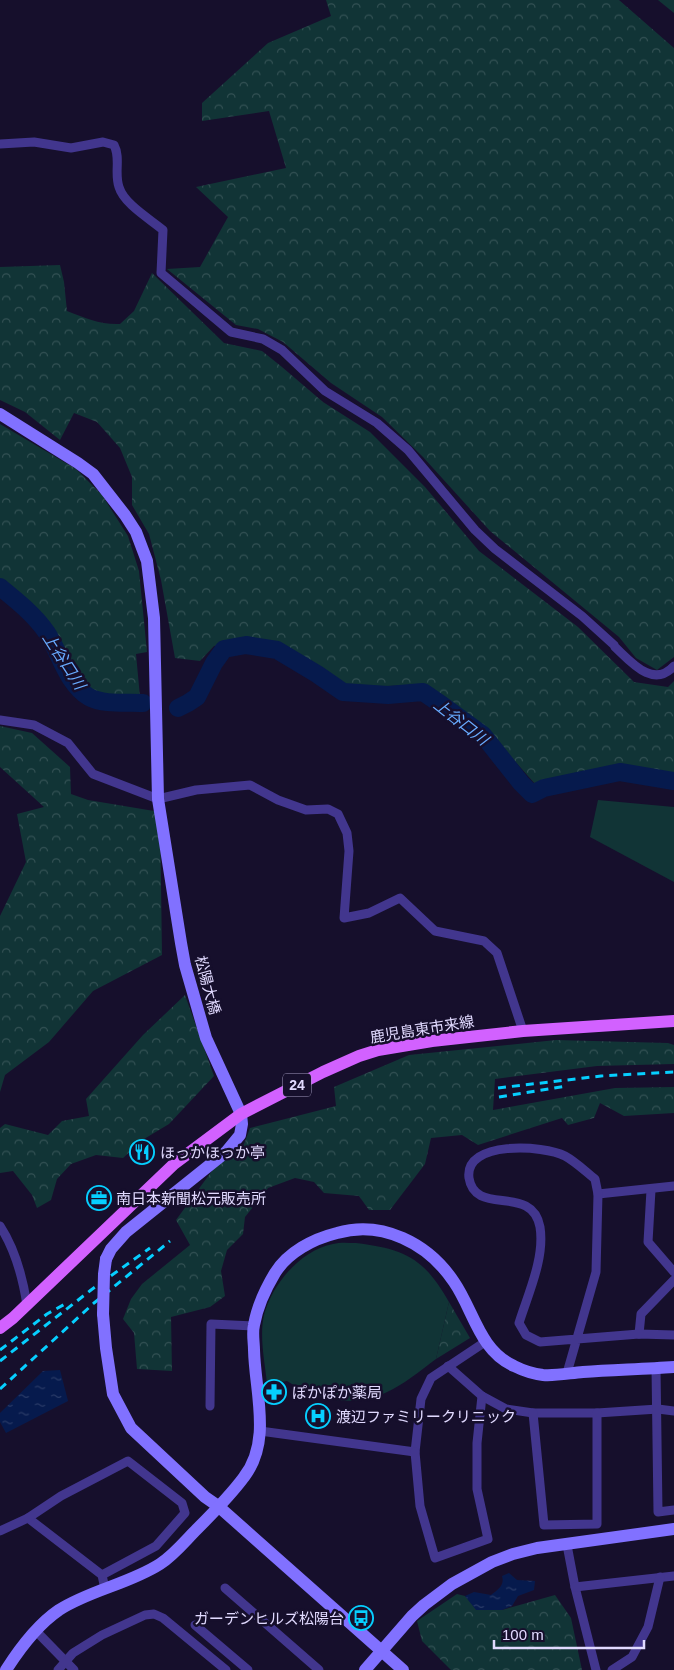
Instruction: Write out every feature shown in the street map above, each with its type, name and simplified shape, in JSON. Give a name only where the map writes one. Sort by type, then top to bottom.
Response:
[{"type":"main road","name":"鹿児島東市来線","points":[[0,1328],[174,1164],[241,1114],[323,1072],[378,1050],[432,1041],[674,1021]]},
{"type":"street","points":[[0,144],[34,142],[71,148],[104,142],[114,145],[118,152],[119,187],[130,204],[163,230],[160,273],[231,332],[263,339],[282,350],[325,390],[378,422],[408,450],[475,530],[495,549],[582,616],[639,670],[656,676],[669,671],[674,666]]},
{"type":"street","name":"松陽大橋","points":[[0,414],[93,474],[125,514],[139,540],[147,561],[154,618],[158,799],[185,965],[206,1038],[241,1114]]},
{"type":"street","points":[[0,720],[34,725],[68,743],[93,774],[158,799],[196,790],[250,785],[278,800],[306,810],[328,809],[338,814],[348,833],[349,851],[344,918],[369,913],[400,898],[435,931],[484,941],[497,953],[523,1032]]},
{"type":"street","points":[[241,1114],[241,1130],[235,1142],[226,1152],[126,1232],[111,1249],[106,1259],[103,1314],[113,1394],[132,1428],[205,1497],[218,1506],[383,1650],[403,1670]]},
{"type":"street","points":[[567,1373],[578,1339],[596,1272],[598,1194],[595,1179],[565,1156],[537,1148],[488,1152],[476,1160],[469,1171],[469,1179],[474,1191],[480,1196],[518,1202],[533,1211],[540,1228],[536,1276],[519,1323],[526,1335],[540,1342],[578,1339],[639,1334],[674,1335]]},
{"type":"street","points":[[598,1194],[651,1190],[674,1186]]},
{"type":"street","points":[[651,1190],[648,1242],[674,1272]]},
{"type":"street","points":[[0,1226],[16,1260],[26,1305]]},
{"type":"street","points":[[6,1670],[35,1630],[60,1609],[139,1575],[161,1563],[178,1549],[251,1468],[259,1447],[260,1431],[260,1402],[255,1368],[254,1326],[266,1292],[275,1273],[285,1260],[304,1246],[323,1237],[340,1232],[368,1229],[379,1230],[402,1237],[415,1244],[440,1265],[454,1281],[485,1342],[502,1360],[517,1368],[543,1375],[674,1366]]},
{"type":"street","points":[[639,1334],[641,1314],[674,1280]]},
{"type":"street","points":[[210,1406],[211,1324],[254,1326]]},
{"type":"street","points":[[482,1396],[477,1443],[477,1490],[488,1538],[435,1558],[420,1506],[415,1452],[420,1399],[431,1378],[485,1342]]},
{"type":"street","points":[[448,1366],[482,1396],[506,1409],[534,1413],[597,1413],[658,1409],[674,1411]]},
{"type":"street","points":[[656,1368],[658,1512],[674,1510]]},
{"type":"street","points":[[534,1413],[544,1525],[597,1524],[597,1413]]},
{"type":"street","points":[[260,1431],[415,1452]]},
{"type":"street","points":[[0,1532],[28,1518],[61,1496],[128,1461],[182,1503],[185,1514],[156,1546],[102,1575]]},
{"type":"street","points":[[28,1518],[102,1575],[105,1589]]},
{"type":"street","points":[[365,1670],[412,1616],[438,1593],[473,1571],[513,1554],[537,1548],[674,1528]]},
{"type":"street","points":[[567,1545],[575,1587],[596,1670]]},
{"type":"street","points":[[575,1587],[674,1576]]},
{"type":"street","points":[[612,1670],[632,1657],[648,1627],[660,1577]]},
{"type":"street","points":[[225,1588],[319,1670]]},
{"type":"street","points":[[58,1670],[72,1653],[102,1634],[145,1615],[154,1614],[163,1618],[226,1670]]},
{"type":"street","points":[[195,1625],[248,1670]]},
{"type":"street","points":[[35,1630],[74,1670]]},
{"type":"green space","points":[[326,0],[619,0],[674,48],[674,657],[657,670],[636,658],[619,637],[490,531],[423,457],[382,417],[331,383],[283,342],[258,329],[236,325],[167,269],[200,267],[228,217],[196,187],[286,168],[269,111],[202,121],[202,103],[268,43],[331,16]]},
{"type":"green space","points":[[658,0],[674,0],[674,13]]},
{"type":"green space","points":[[60,265],[67,311],[93,320],[113,324],[120,324],[134,311],[152,273],[224,343],[262,351],[323,402],[370,432],[425,487],[479,551],[578,627],[634,682],[668,687],[674,681],[674,775],[614,765],[536,785],[488,731],[424,685],[346,687],[282,647],[251,638],[214,646],[200,661],[175,658],[161,580],[149,534],[132,505],[132,477],[120,448],[97,422],[74,413],[60,440],[25,412],[0,400],[0,267]]},
{"type":"green space","points":[[0,424],[76,469],[102,495],[128,536],[139,571],[147,652],[136,654],[140,697],[104,697],[86,689],[73,674],[53,636],[43,622],[0,579]]},
{"type":"green space","points":[[0,726],[32,733],[70,767],[71,794],[88,800],[160,812],[162,955],[93,991],[49,1042],[5,1075],[0,1092],[0,916],[26,862],[17,814],[44,807],[0,767]]},
{"type":"green space","points":[[598,800],[674,807],[674,882],[590,837]]},
{"type":"green space","points":[[185,995],[214,1076],[169,1124],[144,1139],[123,1158],[96,1155],[71,1164],[57,1179],[51,1200],[37,1208],[32,1195],[13,1171],[0,1173],[0,1128],[5,1124],[48,1135],[62,1121],[89,1116],[86,1099],[143,1035]]},
{"type":"green space","points":[[556,1040],[668,1043],[674,1045],[674,1064],[597,1066],[495,1079],[493,1110],[615,1088],[674,1087],[674,1113],[624,1116],[600,1103],[594,1118],[568,1125],[562,1118],[478,1145],[462,1135],[431,1138],[425,1164],[390,1210],[369,1210],[359,1196],[324,1193],[314,1182],[295,1178],[268,1188],[245,1217],[243,1234],[227,1250],[221,1271],[225,1296],[210,1307],[171,1317],[172,1371],[137,1369],[134,1333],[123,1319],[131,1299],[142,1284],[190,1245],[176,1220],[217,1164],[244,1144],[250,1128],[336,1106],[334,1087],[409,1055]]},
{"type":"green space","points":[[336,1243],[356,1243],[388,1249],[411,1258],[431,1275],[440,1287],[449,1302],[436,1359],[392,1390],[372,1398],[359,1400],[334,1400],[322,1397],[298,1388],[287,1381],[267,1384],[262,1341],[264,1315],[268,1303],[281,1280],[299,1261],[310,1253]]},
{"type":"green space","points":[[449,1302],[470,1338],[436,1359]]},
{"type":"green space","points":[[457,1594],[465,1596],[477,1610],[502,1610],[555,1595],[571,1618],[582,1670],[451,1670],[422,1641],[417,1621]]},
{"type":"water","points":[[60,1370],[68,1401],[6,1433],[0,1422],[0,1413],[43,1371]]},
{"type":"water","points":[[509,1573],[517,1580],[535,1581],[534,1590],[518,1596],[512,1606],[502,1610],[476,1610],[465,1596],[474,1592],[491,1595],[502,1585],[502,1576]]},
{"type":"waterway","name":"上谷口川","points":[[0,587],[25,608],[42,626],[52,641],[69,676],[81,691],[95,700],[115,703],[143,703]]},
{"type":"waterway","name":"上谷口川","points":[[178,708],[197,697],[214,663],[224,649],[246,645],[277,650],[343,692],[388,695],[423,692],[483,735],[532,794],[544,788],[620,772],[674,781]]},
{"type":"railway","points":[[498,1088],[601,1076],[674,1072]]},
{"type":"railway","points":[[499,1097],[567,1086]]},
{"type":"railway","points":[[0,1389],[94,1303],[170,1241]]},
{"type":"railway","points":[[0,1361],[91,1290],[150,1248]]},
{"type":"railway","points":[[0,1350],[47,1314],[65,1304]]},
{"type":"place","name":"ほっかほっか亭","points":[[142,1152]]},
{"type":"place","name":"南日本新聞松元販売所","points":[[99,1198]]},
{"type":"place","name":"ぽかぽか薬局","points":[[274,1392]]},
{"type":"place","name":"渡辺ファミリークリニック","points":[[318,1416]]},
{"type":"place","name":"ガーデンヒルズ松陽台","points":[[361,1618]]}]
